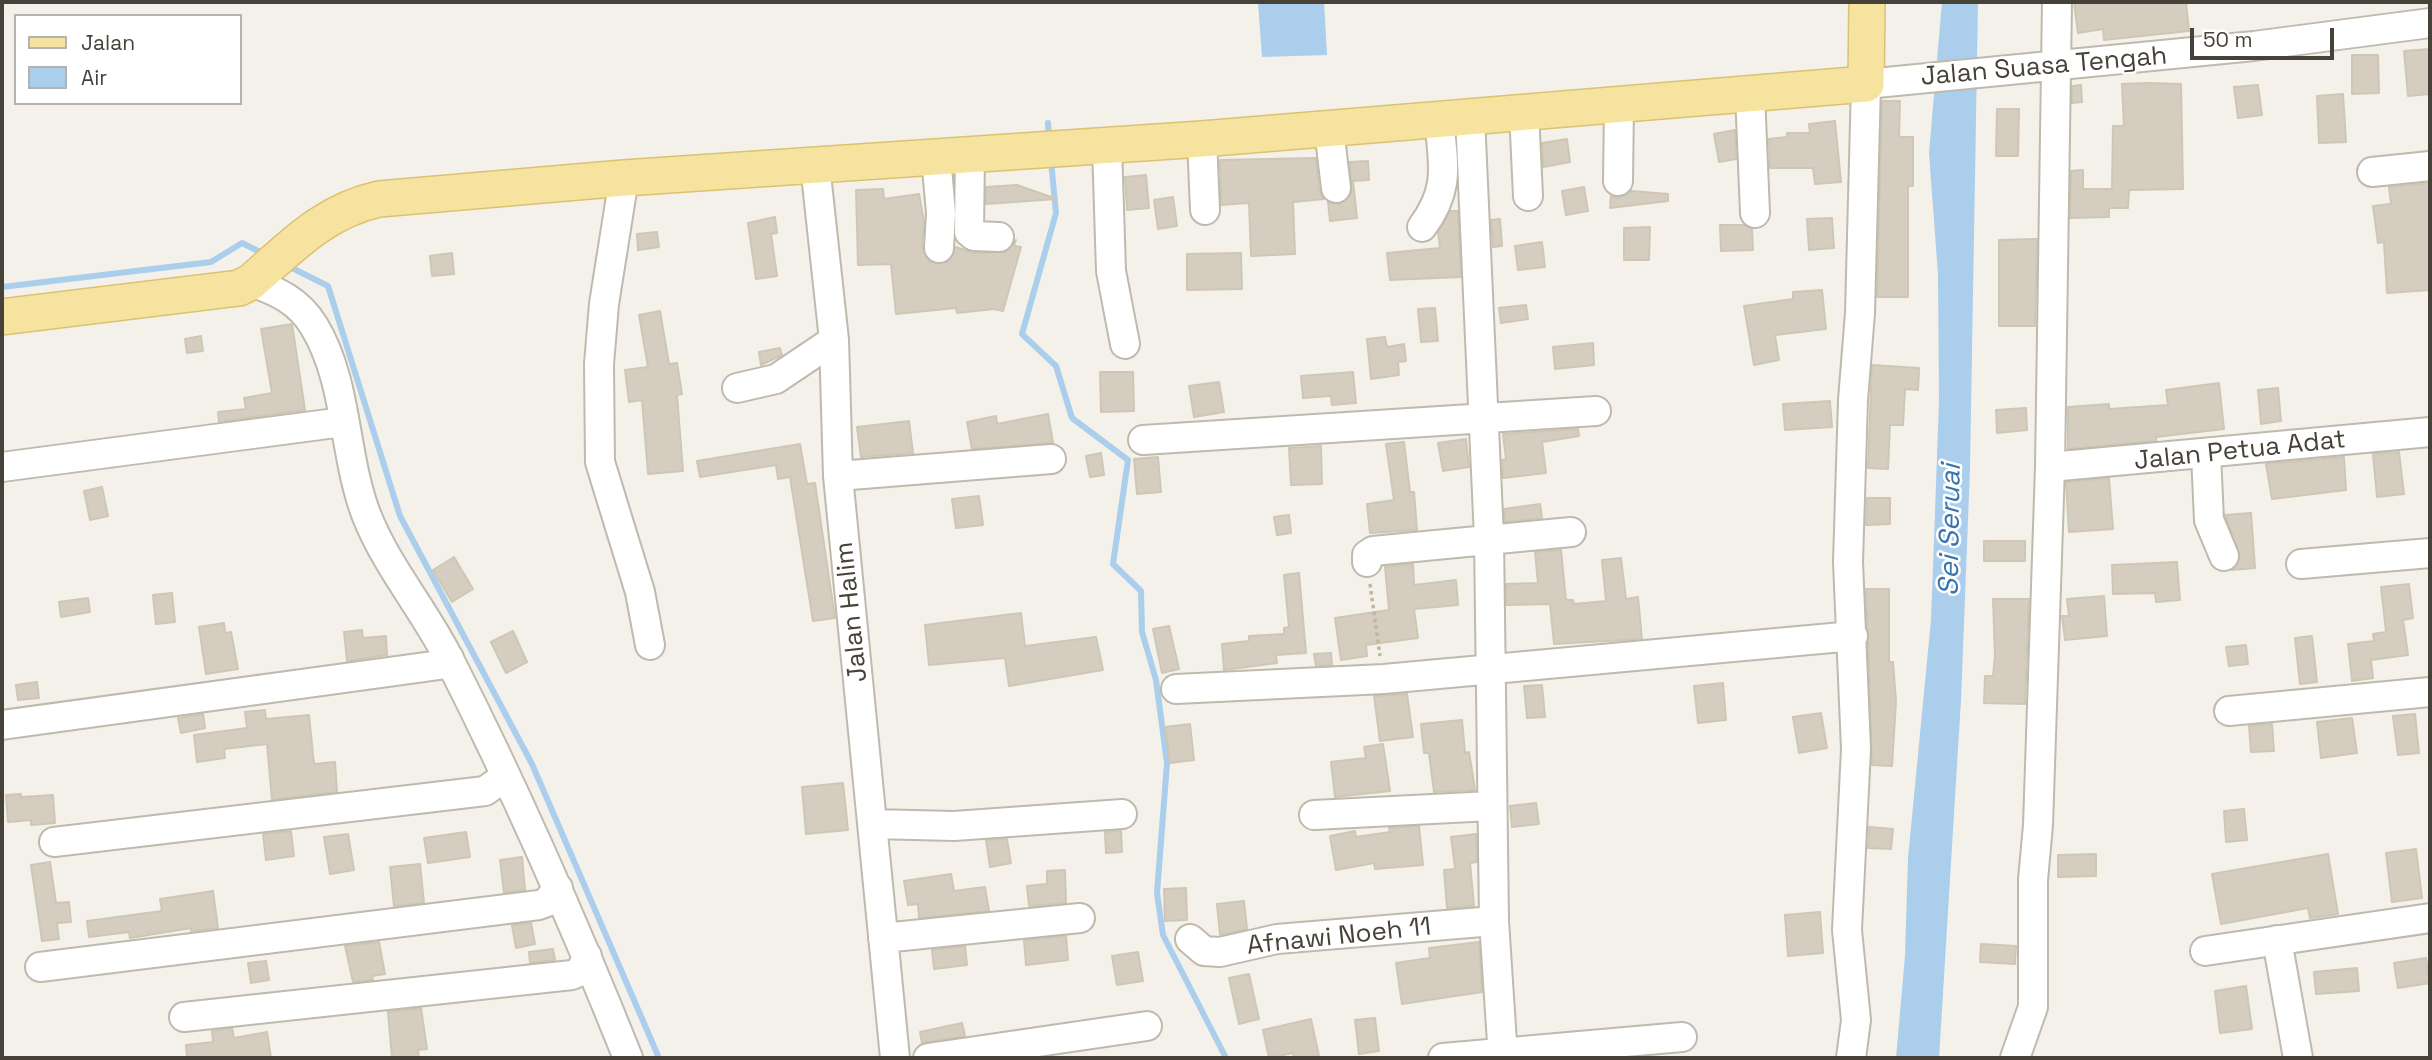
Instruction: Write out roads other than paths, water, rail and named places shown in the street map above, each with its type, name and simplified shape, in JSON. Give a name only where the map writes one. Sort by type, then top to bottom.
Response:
[{"type":"main road","points":[[2,317],[226,291],[256,277],[312,227],[340,212],[379,199],[624,178],[1202,139],[1866,84],[1867,2]]},
{"type":"street","points":[[2015,1058],[2034,1007],[2033,880],[2038,825],[2038,735],[2050,467],[2057,2]]},
{"type":"street","name":"Jalan Suasa Tengah","points":[[1866,84],[2254,46],[2430,23]]},
{"type":"street","points":[[1851,1058],[1856,1020],[1847,930],[1856,749],[1848,562],[1853,400],[1860,313],[1866,84]]},
{"type":"street","points":[[1750,94],[1755,213]]},
{"type":"street","points":[[1618,181],[1619,105]]},
{"type":"street","points":[[1524,112],[1528,196]]},
{"type":"street","points":[[1422,227],[1436,208],[1443,190],[1455,118]]},
{"type":"street","points":[[1455,118],[1484,416],[1489,538],[1493,921],[1503,1055]]},
{"type":"street","points":[[1329,128],[1336,188]]},
{"type":"street","points":[[1202,139],[1205,210]]},
{"type":"street","points":[[1107,146],[1111,271],[1125,344]]},
{"type":"street","points":[[953,156],[970,232],[974,236],[999,237]]},
{"type":"street","points":[[939,248],[941,213],[953,156]]},
{"type":"street","name":"Jalan Halim","points":[[815,165],[834,341],[838,476],[895,1058]]},
{"type":"street","points":[[2372,172],[2430,166]]},
{"type":"street","points":[[624,178],[604,304],[599,364],[600,461],[640,592],[650,645]]},
{"type":"street","points":[[256,277],[293,300],[313,323],[331,357],[343,422],[366,513],[389,563],[449,658],[527,815],[628,1058]]},
{"type":"street","points":[[737,388],[776,379],[834,341]]},
{"type":"street","points":[[1143,440],[1484,416],[1596,411]]},
{"type":"street","points":[[2,467],[343,422]]},
{"type":"street","name":"Jalan Petua Adat","points":[[2050,467],[2430,432]]},
{"type":"street","points":[[2206,454],[2209,520],[2224,556]]},
{"type":"street","points":[[838,476],[1051,459]]},
{"type":"street","points":[[1367,562],[1373,551],[1571,532]]},
{"type":"street","points":[[2301,564],[2430,553]]},
{"type":"street","points":[[1177,689],[1384,679],[1853,636]]},
{"type":"street","points":[[2,725],[439,665],[449,658]]},
{"type":"street","points":[[2230,711],[2430,692]]},
{"type":"street","points":[[54,842],[485,791],[506,776]]},
{"type":"street","points":[[1314,815],[1491,806]]},
{"type":"street","points":[[872,824],[954,826],[1122,814]]},
{"type":"street","points":[[40,967],[539,905],[547,902],[558,888]]},
{"type":"street","points":[[883,938],[1080,918]]},
{"type":"street","points":[[2205,951],[2430,918]]},
{"type":"street","name":"Afnawi Noeh 11","points":[[1190,939],[1204,951],[1220,951],[1278,939],[1493,921]]},
{"type":"street","points":[[2277,940],[2298,1058]]},
{"type":"street","points":[[184,1017],[572,975],[580,971],[587,956]]},
{"type":"street","points":[[928,1058],[1147,1026]]},
{"type":"street","points":[[1443,1058],[1503,1055],[1682,1037]]},
{"type":"water","points":[[1258,2],[1324,2],[1327,55],[1262,57]]},
{"type":"water","name":"Sei Seruai","points":[[1942,2],[1978,2],[1970,468],[1961,700],[1939,1058],[1896,1058],[1905,956],[1908,858],[1931,620],[1939,402],[1938,274],[1929,153]]},
{"type":"waterway","points":[[1048,123],[1049,139]]},
{"type":"waterway","points":[[1051,160],[1056,213],[1022,334],[1056,366],[1072,418],[1128,460],[1113,564],[1141,591],[1142,632],[1156,680],[1167,763],[1157,893],[1163,935],[1226,1058]]},
{"type":"waterway","points":[[2,287],[211,262],[242,243],[266,255]]},
{"type":"waterway","points":[[286,265],[328,286],[400,516],[532,764],[659,1058]]}]
